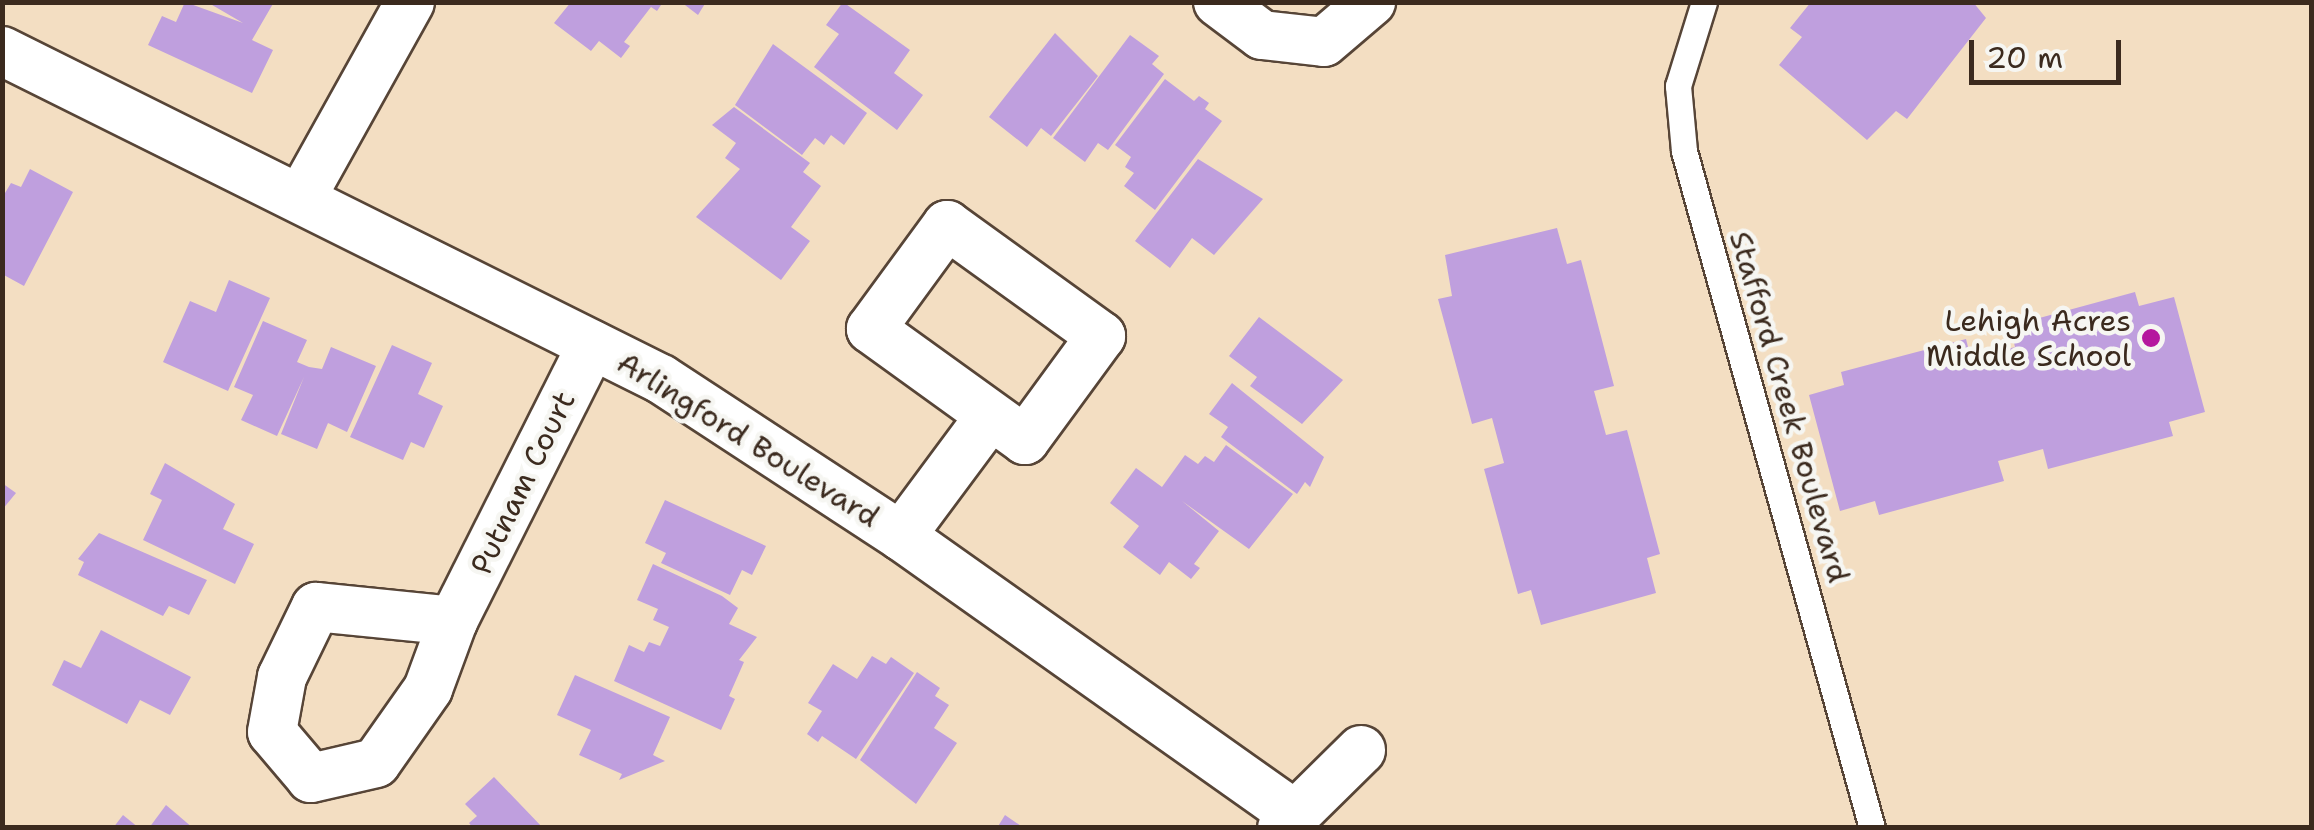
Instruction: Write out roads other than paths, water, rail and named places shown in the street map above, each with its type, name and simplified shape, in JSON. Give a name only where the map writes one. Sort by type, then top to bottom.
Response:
[{"type":"street","points":[[301,198],[410,2]]},
{"type":"street","points":[[1218,2],[1262,34],[1324,42],[1371,2]]},
{"type":"street","name":"Arlingford Boulevard","points":[[2,51],[662,379],[902,536],[1288,821]]},
{"type":"street","points":[[947,225],[1101,336],[1025,440],[990,416],[872,329],[947,225]]},
{"type":"street","name":"Putnam Court","points":[[452,621],[592,345]]},
{"type":"street","points":[[902,536],[990,416]]},
{"type":"street","points":[[1288,821],[1361,750]]},
{"type":"lane","name":"Stafford Creek Boulevard","points":[[1704,2],[1678,86],[1684,151],[1872,828]]},
{"type":"place","name":"Lehigh Acres Middle School","points":[[2151,338]]}]
